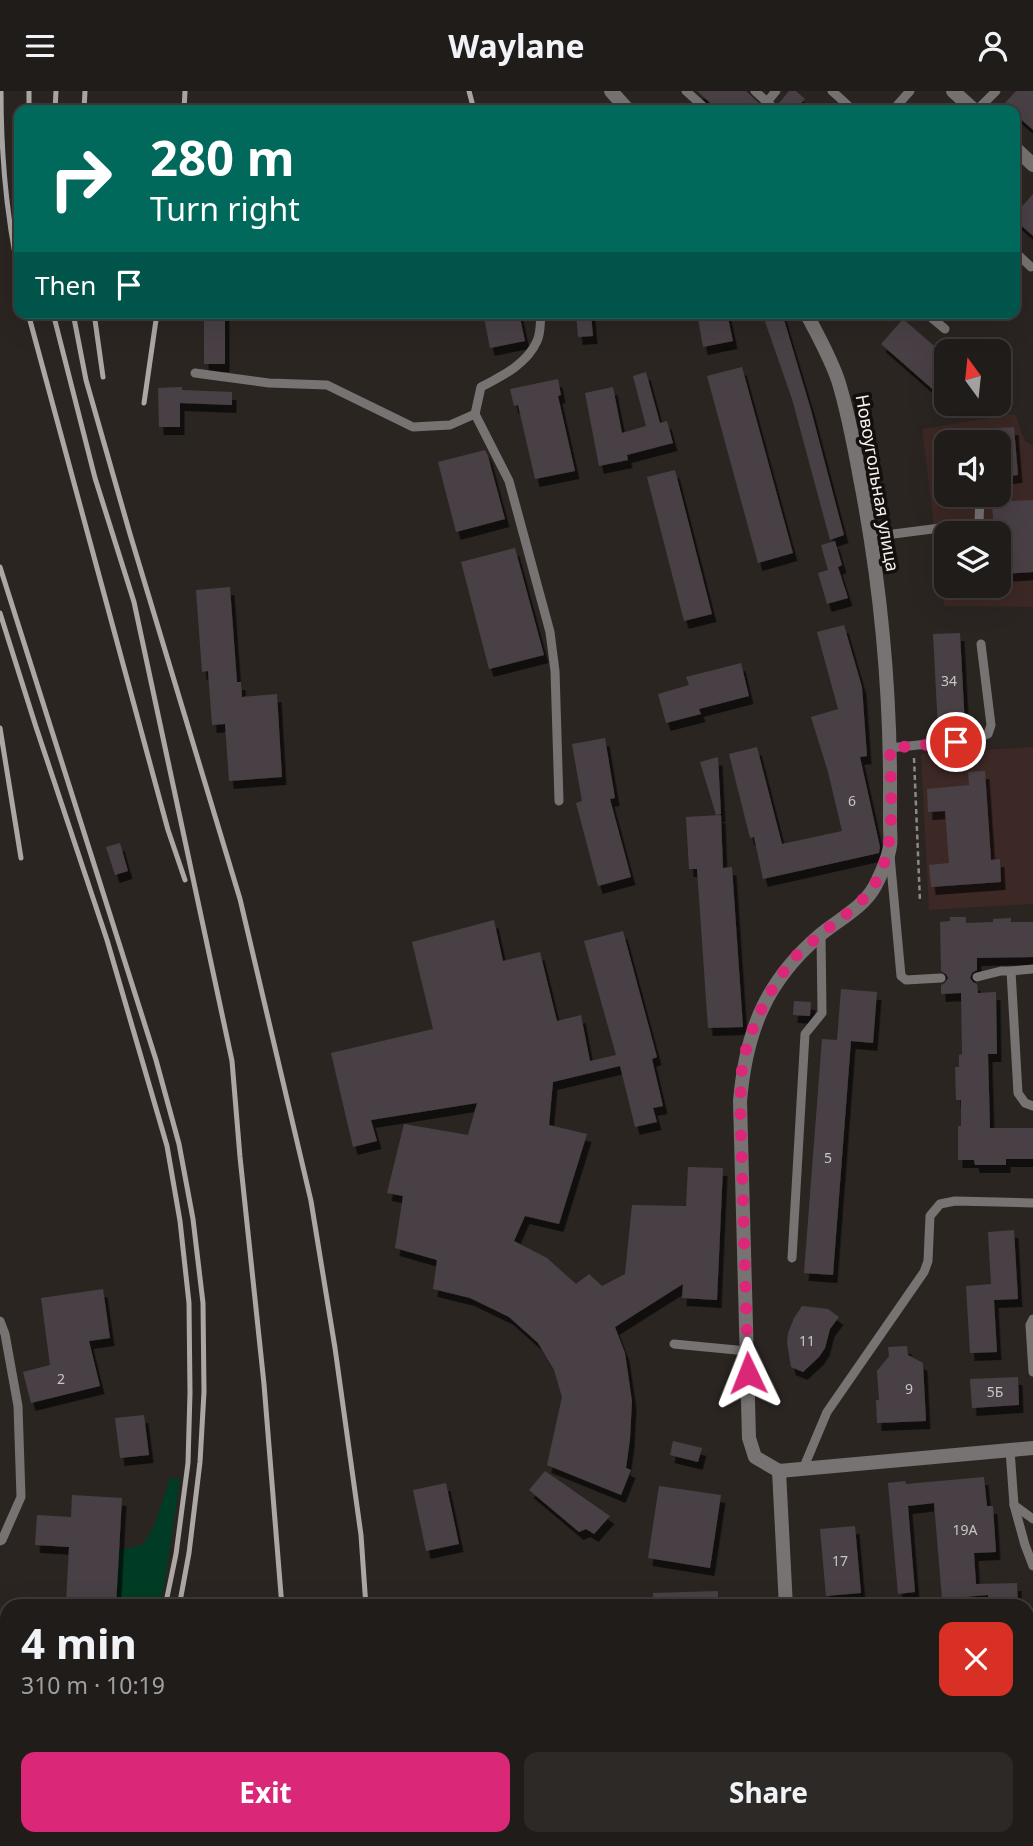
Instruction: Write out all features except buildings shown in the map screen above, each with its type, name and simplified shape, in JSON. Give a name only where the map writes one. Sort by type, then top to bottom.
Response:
[{"type":"street","points":[[611,91],[624,105]]},
{"type":"street","points":[[953,91],[969,105]]},
{"type":"street","points":[[1020,153],[1033,165]]},
{"type":"street","name":"Новоугольная улица","points":[[779,1471],[755,1457],[749,1438],[740,1101],[743,1068],[751,1034],[762,1009],[792,961],[873,890],[890,846],[887,667],[870,537],[838,379],[809,319]]},
{"type":"street","points":[[786,1599],[779,1471],[1033,1448]]},
{"type":"lane","points":[[686,91],[701,105]]},
{"type":"lane","points":[[755,91],[770,105]]},
{"type":"lane","points":[[767,102],[776,91]]},
{"type":"lane","points":[[832,91],[847,105]]},
{"type":"lane","points":[[897,105],[910,91]]},
{"type":"lane","points":[[981,105],[996,91]]},
{"type":"lane","points":[[541,319],[539,339],[531,352],[510,371],[481,387],[475,414],[509,481],[550,632],[555,671],[559,801]]},
{"type":"lane","points":[[933,319],[945,330]]},
{"type":"lane","points":[[195,373],[269,383],[327,385],[413,427],[450,425],[475,414]]},
{"type":"lane","points":[[870,537],[934,529]]},
{"type":"lane","points":[[890,748],[977,739],[988,734],[991,725],[981,644]]},
{"type":"lane","points":[[890,846],[901,976],[906,980],[941,978]]},
{"type":"lane","points":[[792,1258],[804,1034],[822,1013],[821,934]]},
{"type":"lane","points":[[977,977],[1001,971],[1033,969]]},
{"type":"lane","points":[[1012,971],[1018,1093],[1025,1103],[1033,1106]]},
{"type":"lane","points":[[803,1469],[827,1412],[924,1272],[928,1261],[930,1216],[940,1204],[955,1201],[1033,1203]]},
{"type":"lane","points":[[1033,1319],[1030,1325],[1033,1372]]},
{"type":"lane","points":[[0,1321],[5,1334],[18,1406],[21,1497],[0,1541]]},
{"type":"lane","points":[[674,1344],[747,1351]]},
{"type":"lane","points":[[1010,1450],[1014,1505],[1033,1566]]},
{"type":"lane","points":[[1014,1505],[1033,1519]]},
{"type":"path","points":[[914,747],[920,902]]},
{"type":"shaded area","points":[[1015,414],[1025,441],[1033,446],[1033,607],[944,606],[943,598],[1011,598],[1011,521],[934,521],[934,526],[922,429],[1012,417]]},
{"type":"shaded area","points":[[1033,747],[1033,904],[929,910],[921,754]]},
{"type":"green space","points":[[170,1478],[180,1479],[161,1599],[117,1599],[119,1550],[143,1545],[155,1524]]},
{"type":"railway","points":[[1,91],[5,183],[14,246]]},
{"type":"railway","points":[[29,91],[29,105]]},
{"type":"railway","points":[[55,105],[56,91]]},
{"type":"railway","points":[[84,105],[85,91]]},
{"type":"railway","points":[[184,105],[185,91]]},
{"type":"railway","points":[[469,91],[473,105]]},
{"type":"railway","points":[[30,319],[168,830],[185,880]]},
{"type":"railway","points":[[55,319],[95,478],[134,602],[232,1061],[264,1384],[281,1599]]},
{"type":"railway","points":[[74,319],[86,380],[130,534],[240,899],[311,1201],[361,1535],[365,1599]]},
{"type":"railway","points":[[95,319],[103,377]]},
{"type":"railway","points":[[144,403],[156,319]]},
{"type":"railway","points":[[0,567],[156,1060],[179,1144],[193,1219],[203,1303],[204,1392],[200,1462],[180,1599]]},
{"type":"railway","points":[[0,613],[107,940],[167,1146],[180,1221],[189,1303],[188,1463],[176,1554],[167,1599]]},
{"type":"railway","points":[[0,728],[21,858]]},
{"type":"route","points":[[748,1373],[740,1101],[743,1068],[751,1034],[762,1009],[792,961],[873,890],[890,846],[890,748],[956,742]]}]
